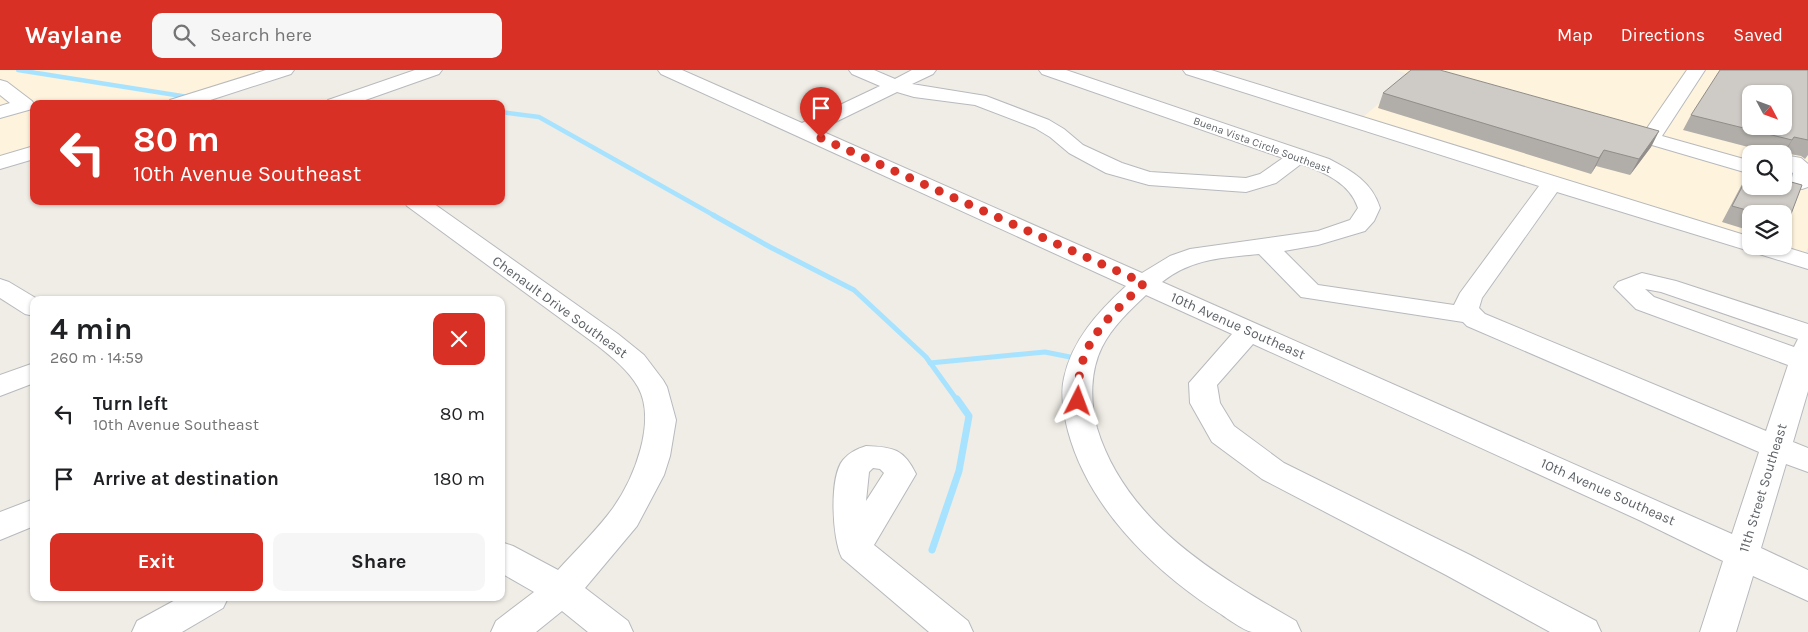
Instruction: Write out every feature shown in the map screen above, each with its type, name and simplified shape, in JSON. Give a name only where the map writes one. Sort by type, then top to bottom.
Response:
[{"type":"street","points":[[190,100],[285,70]]},
{"type":"street","points":[[347,100],[433,70]]},
{"type":"street","name":"10th Avenue Southeast","points":[[667,70],[1651,511],[1808,586]]},
{"type":"street","points":[[858,70],[894,86],[914,91],[979,100],[1042,124],[1057,133],[1076,150],[1114,168],[1149,178],[1246,185],[1261,183],[1274,176],[1298,156]]},
{"type":"street","points":[[803,130],[927,70]]},
{"type":"street","name":"Buena Vista Circle Southeast","points":[[1048,70],[1321,164],[1352,180],[1368,198],[1369,208],[1360,224],[1335,235],[1191,256],[1162,269],[1144,283],[1098,328],[1084,355],[1077,384],[1078,417],[1089,453],[1109,490],[1139,528],[1179,565],[1229,600],[1283,632]]},
{"type":"street","points":[[1192,70],[1742,242]]},
{"type":"street","points":[[1650,138],[1696,70]]},
{"type":"street","points":[[0,86],[25,105],[0,112]]},
{"type":"street","points":[[1596,123],[1742,165]]},
{"type":"street","points":[[1681,147],[1689,135],[1742,150]]},
{"type":"street","points":[[0,163],[30,153]]},
{"type":"street","points":[[1792,163],[1804,171],[1798,181]]},
{"type":"street","points":[[1552,184],[1469,298],[1466,309],[1471,315],[1476,320],[1808,461]]},
{"type":"street","name":"Chenault Drive Southeast","points":[[421,205],[608,340],[634,361],[653,387],[661,420],[655,456],[648,476],[625,517],[562,590],[509,632]]},
{"type":"street","points":[[1265,246],[1310,292],[1471,315]]},
{"type":"street","points":[[1785,255],[1808,262]]},
{"type":"street","points":[[1642,281],[1667,286],[1807,350],[1645,303],[1627,287],[1642,281]]},
{"type":"street","points":[[0,287],[30,306]]},
{"type":"street","points":[[1249,332],[1203,383],[1205,403],[1223,434],[1273,471],[1458,565],[1583,632]]},
{"type":"street","name":"11th Street Southeast","points":[[1718,632],[1807,350]]},
{"type":"street","points":[[0,386],[30,374]]},
{"type":"street","points":[[0,527],[30,513]]},
{"type":"street","points":[[854,548],[955,632]]},
{"type":"street","points":[[505,558],[562,590],[615,632]]},
{"type":"street","points":[[150,632],[205,601]]},
{"type":"shaded area","points":[[0,70],[269,70],[174,100],[30,100],[30,147],[0,157]]},
{"type":"shaded area","points":[[1395,70],[1808,70],[1808,247],[1804,257],[1792,253],[1792,205],[1742,205],[1742,237],[1362,118],[1412,75]]},
{"type":"building","points":[[1411,70],[1440,70],[1659,131],[1639,159],[1604,150],[1599,158],[1383,93]]},
{"type":"building","points":[[1720,70],[1808,70],[1808,140],[1794,137],[1792,140],[1772,135],[1792,135],[1792,85],[1742,85],[1742,128],[1691,115]]},
{"type":"building","points":[[1792,182],[1802,185],[1792,211],[1792,205],[1742,205],[1742,209],[1732,206],[1742,187],[1742,195],[1792,195]]},
{"type":"waterway","points":[[18,70],[188,97]]},
{"type":"waterway","points":[[505,113],[539,117],[715,216]]},
{"type":"waterway","points":[[713,215],[854,290],[930,363]]},
{"type":"waterway","points":[[930,363],[1045,352],[1070,357]]},
{"type":"waterway","points":[[930,363],[957,400]]},
{"type":"waterway","points":[[932,550],[959,471],[969,416],[957,399]]},
{"type":"route","points":[[821,138],[1144,283],[1098,328],[1084,355],[1077,384],[1078,401]]}]
